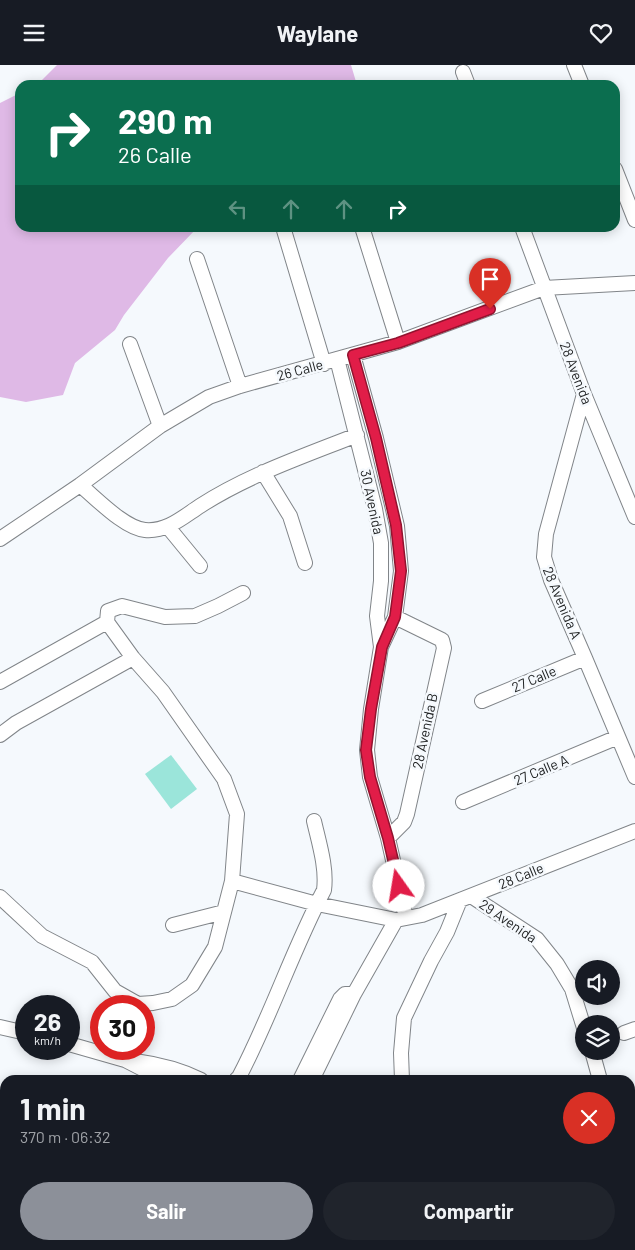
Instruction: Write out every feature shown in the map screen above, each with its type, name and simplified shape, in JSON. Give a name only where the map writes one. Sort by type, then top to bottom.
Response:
[{"type":"street","points":[[574,65],[580,80]]},
{"type":"street","points":[[620,182],[635,220]]},
{"type":"street","name":"30 Avenida","points":[[285,232],[357,435],[375,509],[381,543],[381,581],[377,616],[382,647]]},
{"type":"street","points":[[364,232],[398,343]]},
{"type":"street","name":"28 Avenida","points":[[524,232],[584,394],[635,517]]},
{"type":"street","points":[[196,259],[240,386]]},
{"type":"street","name":"26 Calle","points":[[0,539],[80,485],[160,426],[209,397],[240,386],[398,343],[544,289],[635,283]]},
{"type":"street","points":[[130,344],[160,426]]},
{"type":"street","name":"30 Avenida","points":[[353,355],[376,438],[396,525],[401,571],[395,617],[382,647],[366,750],[370,777],[388,838],[401,919]]},
{"type":"street","name":"28 Avenida A","points":[[584,394],[546,534],[544,557],[551,580],[635,777]]},
{"type":"street","points":[[80,485],[120,519],[134,527],[153,531],[168,527],[202,504],[263,472],[357,435]]},
{"type":"street","points":[[263,472],[290,516],[304,563]]},
{"type":"street","points":[[168,527],[200,566]]},
{"type":"street","points":[[0,897],[42,936],[92,962],[115,991],[138,1004],[172,999],[192,985],[215,947],[232,881],[237,814],[224,779],[163,692],[133,658],[107,622],[108,611],[122,606],[165,617],[196,616],[243,593]]},
{"type":"street","name":"28 Avenida B","points":[[388,838],[404,822],[407,814],[444,648],[442,640],[395,617]]},
{"type":"street","points":[[0,682],[107,622]]},
{"type":"street","points":[[0,735],[33,714],[133,658]]},
{"type":"street","name":"27 Calle","points":[[482,701],[585,658]]},
{"type":"street","name":"27 Calle A","points":[[463,803],[618,737]]},
{"type":"street","points":[[240,1075],[258,1042],[279,987],[324,890],[326,880],[314,821]]},
{"type":"street","name":"28 Calle","points":[[401,919],[422,915],[635,831]]},
{"type":"street","points":[[232,881],[317,904],[401,919],[354,993],[314,1075]]},
{"type":"street","points":[[402,1075],[401,1053],[404,1018],[431,961],[465,898]]},
{"type":"street","name":"29 Avenida","points":[[465,898],[537,939],[557,963],[572,989],[580,1015]]},
{"type":"street","points":[[173,925],[224,912]]},
{"type":"street","points":[[302,1075],[340,999],[345,993],[354,993]]},
{"type":"street","points":[[0,1027],[15,1030]]},
{"type":"street","points":[[125,1060],[154,1075]]},
{"type":"street","points":[[125,1060],[149,1063],[190,1075]]},
{"type":"street","points":[[594,1060],[599,1075]]},
{"type":"shaded area","points":[[57,65],[351,65],[356,80],[42,80]]},
{"type":"shaded area","points":[[15,96],[15,232],[193,232],[168,258],[124,315],[115,330],[75,363],[63,395],[26,402],[0,397],[0,103]]},
{"type":"shaded area","points":[[171,755],[197,789],[171,809],[145,774]]},
{"type":"route","points":[[399,886],[388,838],[370,777],[366,750],[382,647],[395,617],[401,571],[396,525],[376,438],[353,355],[398,343],[490,309]]}]
